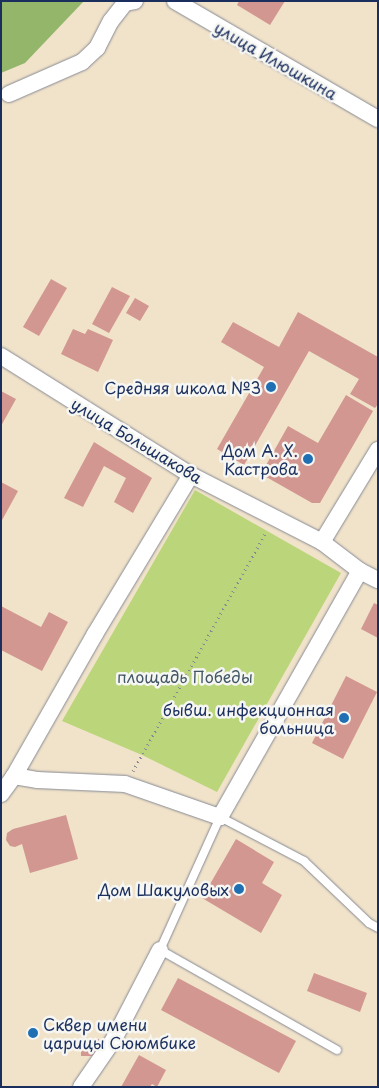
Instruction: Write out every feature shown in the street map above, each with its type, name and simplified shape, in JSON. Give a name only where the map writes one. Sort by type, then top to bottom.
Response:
[{"type":"street","points":[[9,94],[82,62],[97,48],[111,21],[125,3],[135,1]]},
{"type":"street","name":"улица Илюшкина","points":[[175,1],[378,118]]},
{"type":"street","name":"улица Большакова","points":[[1,356],[191,475],[322,542],[360,570],[378,580]]},
{"type":"street","points":[[322,542],[378,450]]},
{"type":"street","points":[[1,794],[14,776],[94,634],[191,475]]},
{"type":"street","points":[[14,776],[37,780],[125,784],[220,817],[360,570]]},
{"type":"street","points":[[81,1087],[114,1040],[160,950]]},
{"type":"lane","points":[[336,1050],[160,950],[220,817],[304,861],[369,924],[378,928]]},
{"type":"path","points":[[125,784],[195,662],[274,516]]},
{"type":"green space","points":[[1,1],[84,1],[25,63],[1,73]]},
{"type":"green space","name":"площадь Победы","points":[[195,490],[341,573],[217,792],[142,755],[62,721]]},
{"type":"building","points":[[239,1],[285,1],[270,25],[237,5]]},
{"type":"building","points":[[51,279],[67,288],[39,336],[23,327]]},
{"type":"building","points":[[112,287],[130,296],[109,333],[92,324]]},
{"type":"building","points":[[135,298],[149,306],[140,321],[126,313]]},
{"type":"building","name":"Средняя школа №3","points":[[298,312],[378,357],[378,404],[375,408],[350,394],[359,379],[309,351],[244,465],[217,449],[264,367],[221,342],[233,322],[279,347]]},
{"type":"building","points":[[73,329],[85,334],[88,329],[113,340],[98,372],[61,354]]},
{"type":"building","points":[[1,391],[16,399],[1,426]]},
{"type":"building","name":"Дом А. Х. Кастрова","points":[[346,395],[373,411],[320,503],[312,503],[261,474],[288,426],[318,443]]},
{"type":"building","points":[[94,442],[152,478],[133,513],[114,502],[126,478],[104,466],[83,507],[64,498]]},
{"type":"building","points":[[1,482],[18,491],[1,522]]},
{"type":"building","points":[[374,603],[378,605],[378,638],[361,629]]},
{"type":"building","points":[[1,606],[41,627],[49,612],[68,622],[42,671],[1,650]]},
{"type":"building","name":"бывш. инфекционная больница","points":[[346,676],[377,692],[343,759],[312,743]]},
{"type":"building","points":[[66,815],[78,859],[30,873],[22,844],[15,847],[10,846],[6,840],[7,833],[13,829]]},
{"type":"building","name":"Дом Шакуловых","points":[[236,839],[274,862],[262,883],[282,895],[261,933],[202,898]]},
{"type":"building","points":[[314,973],[367,993],[360,1012],[307,991]]},
{"type":"building","points":[[178,978],[296,1041],[279,1073],[161,1010]]},
{"type":"building","points":[[81,1039],[99,1039],[98,1056],[81,1056]]},
{"type":"building","points":[[139,1055],[166,1070],[157,1087],[152,1084],[150,1087],[121,1087]]},
{"type":"place","name":"Средняя школа №3","points":[[271,387]]},
{"type":"place","name":"Дом А. Х. Кастрова","points":[[308,459]]},
{"type":"place","name":"бывш. инфекционная больница","points":[[344,718]]},
{"type":"place","name":"Дом Шакуловых","points":[[239,889]]},
{"type":"place","name":"Cквер имени царицы Сююмбике","points":[[33,1033]]}]
